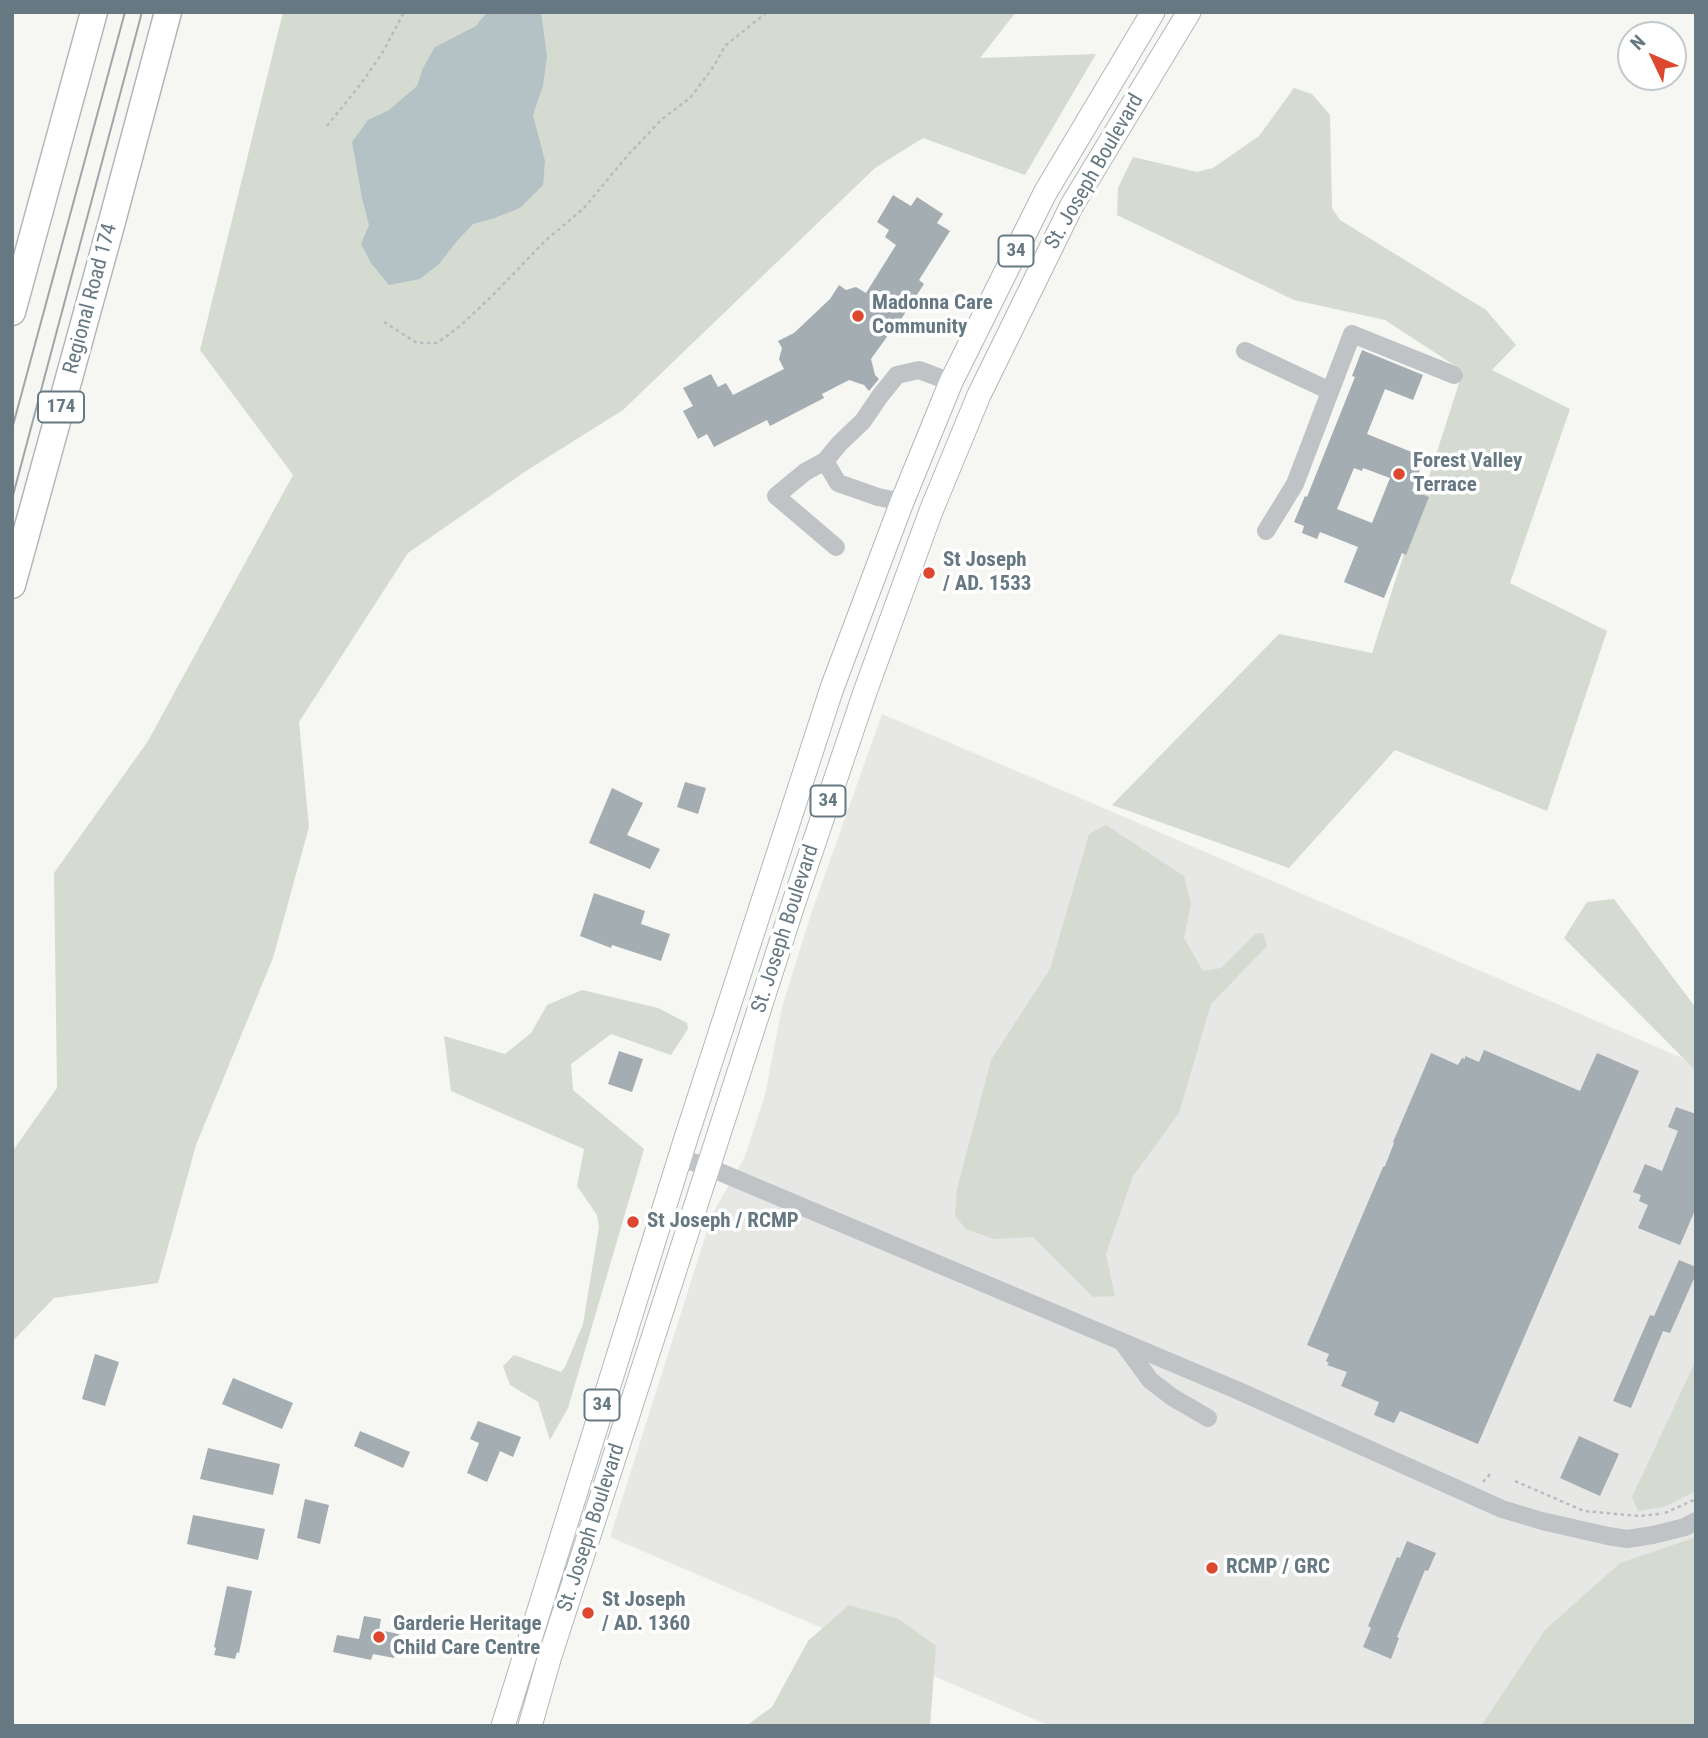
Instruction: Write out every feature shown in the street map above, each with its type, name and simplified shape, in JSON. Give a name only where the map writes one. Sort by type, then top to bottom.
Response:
[{"type":"highway","points":[[12,312],[94,12]]},
{"type":"highway","name":"Regional Road 174","points":[[12,585],[168,12]]},
{"type":"main road","name":"St. Joseph Boulevard","points":[[503,1726],[762,902],[832,688],[902,502],[951,382],[1045,193],[1153,12]]},
{"type":"main road","name":"St. Joseph Boulevard","points":[[530,1726],[792,910],[860,704],[931,511],[979,395],[1072,205],[1189,12]]},
{"type":"main road","points":[[902,502],[931,511]]},
{"type":"main road","points":[[762,902],[792,910]]},
{"type":"main road","points":[[525,1652],[550,1659]]},
{"type":"lane","points":[[1266,531],[1295,484],[1352,334],[1454,375]]},
{"type":"lane","points":[[1245,351],[1330,391]]},
{"type":"lane","points":[[836,547],[776,496],[805,472],[825,461],[863,421],[897,375],[919,370],[951,382]]},
{"type":"lane","points":[[825,461],[838,483],[902,502]]},
{"type":"lane","points":[[680,1158],[708,1167],[1239,1391],[1502,1509],[1542,1521],[1627,1539],[1685,1527],[1696,1521]]},
{"type":"lane","points":[[1122,1342],[1150,1380],[1172,1397],[1208,1418]]},
{"type":"path","points":[[327,126],[383,52],[404,12]]},
{"type":"path","points":[[384,322],[417,343],[437,343],[460,326],[545,242],[584,208],[661,120],[691,97],[725,46],[767,12]]},
{"type":"path","points":[[1515,1481],[1568,1506],[1599,1513],[1639,1516],[1663,1514],[1696,1499]]},
{"type":"shaded area","points":[[283,12],[1016,12],[980,58],[1096,54],[1025,175],[923,138],[875,168],[623,410],[526,471],[408,553],[299,722],[309,827],[273,958],[196,1145],[158,1283],[54,1298],[12,1342],[12,1152],[57,1088],[54,873],[148,741],[293,475],[200,350]]},
{"type":"shaded area","points":[[487,12],[541,12],[547,56],[543,86],[533,115],[545,161],[543,185],[520,208],[473,224],[439,264],[420,279],[389,285],[371,263],[361,244],[369,225],[352,142],[368,120],[389,110],[417,86],[435,47],[476,26]]},
{"type":"shaded area","points":[[1294,88],[1312,94],[1330,115],[1332,208],[1340,220],[1486,310],[1516,345],[1492,370],[1570,409],[1510,583],[1607,631],[1547,811],[1395,750],[1289,868],[1112,805],[1279,634],[1372,653],[1463,371],[1385,320],[1294,300],[1117,215],[1118,188],[1133,157],[1197,172],[1213,168],[1259,136]]},
{"type":"shaded area","name":"RCMP / GRC","points":[[882,714],[1696,1064],[1696,1726],[1050,1726],[610,1537],[712,1215],[745,1156],[765,1095],[782,1007],[811,914]]},
{"type":"shaded area","points":[[1106,825],[1184,876],[1191,904],[1184,938],[1203,971],[1221,968],[1255,934],[1263,933],[1267,946],[1211,1004],[1179,1113],[1133,1176],[1106,1254],[1115,1296],[1093,1297],[1033,1237],[994,1239],[966,1229],[955,1216],[957,1189],[991,1060],[1050,969],[1089,834]]},
{"type":"shaded area","points":[[1614,899],[1696,1008],[1696,1071],[1564,938],[1587,902]]},
{"type":"shaded area","points":[[582,990],[658,1008],[687,1023],[688,1029],[671,1055],[611,1034],[571,1064],[573,1090],[644,1149],[568,1408],[550,1440],[538,1402],[510,1385],[503,1366],[514,1355],[561,1372],[583,1324],[599,1227],[597,1215],[577,1186],[584,1149],[451,1091],[444,1036],[505,1054],[531,1033],[547,1005]]},
{"type":"shaded area","points":[[1696,1360],[1696,1491],[1664,1507],[1638,1511],[1632,1497]]},
{"type":"shaded area","points":[[1696,1537],[1696,1726],[1481,1726],[1545,1630],[1620,1563]]},
{"type":"shaded area","points":[[849,1605],[899,1619],[936,1646],[930,1726],[746,1726],[772,1707],[808,1641]]},
{"type":"building","name":"Madonna Care Community","points":[[893,195],[911,206],[917,197],[943,214],[937,223],[950,231],[919,280],[924,284],[891,335],[889,334],[871,359],[875,375],[879,379],[869,391],[864,385],[849,380],[822,394],[824,398],[770,426],[767,420],[714,447],[707,434],[698,439],[683,411],[693,406],[683,388],[711,374],[718,387],[726,383],[733,395],[784,369],[779,359],[782,348],[778,341],[794,333],[830,299],[839,285],[846,290],[856,287],[866,293],[896,245],[885,237],[889,230],[877,222]]},
{"type":"building","name":"Forest Valley Terrace","points":[[1362,350],[1423,375],[1413,400],[1385,389],[1367,434],[1419,455],[1421,467],[1412,491],[1429,497],[1406,555],[1402,553],[1384,598],[1344,582],[1358,547],[1320,532],[1317,539],[1302,533],[1304,526],[1294,522],[1305,496],[1307,497],[1355,377],[1352,376]],"holes":[[[1354,468],[1362,471],[1363,468],[1390,478],[1372,523],[1337,509]]]},
{"type":"building","points":[[685,782],[706,788],[698,814],[677,807]]},
{"type":"building","points":[[612,788],[643,803],[627,835],[660,849],[650,869],[589,843]]},
{"type":"building","points":[[594,893],[645,911],[641,924],[670,934],[661,961],[612,945],[611,948],[580,936]]},
{"type":"building","points":[[1484,1050],[1580,1091],[1597,1053],[1639,1071],[1478,1444],[1400,1411],[1394,1423],[1374,1415],[1379,1402],[1341,1386],[1347,1372],[1327,1365],[1329,1354],[1307,1345],[1431,1053],[1458,1065],[1465,1056],[1479,1062]]},
{"type":"building","points":[[619,1051],[643,1059],[632,1092],[608,1084]]},
{"type":"building","points":[[1676,1107],[1696,1114],[1696,1208],[1680,1245],[1638,1228],[1648,1205],[1639,1201],[1641,1195],[1633,1192],[1645,1164],[1662,1171],[1678,1131],[1668,1127]]},
{"type":"building","points":[[1679,1260],[1696,1267],[1696,1274],[1670,1333],[1663,1331],[1631,1408],[1613,1401],[1650,1315],[1654,1316]]},
{"type":"building","points":[[95,1354],[119,1362],[105,1406],[82,1399]]},
{"type":"building","points":[[233,1378],[293,1403],[282,1429],[222,1404]]},
{"type":"building","points":[[478,1421],[521,1437],[513,1457],[500,1451],[487,1482],[467,1473],[479,1443],[470,1439]]},
{"type":"building","points":[[360,1431],[410,1452],[403,1468],[354,1446]]},
{"type":"building","points":[[1579,1436],[1619,1454],[1600,1496],[1560,1478]]},
{"type":"building","points":[[208,1448],[280,1464],[273,1495],[200,1479]]},
{"type":"building","points":[[305,1499],[329,1505],[320,1544],[297,1538]]},
{"type":"building","points":[[193,1515],[265,1529],[258,1560],[187,1544]]},
{"type":"building","points":[[1407,1541],[1436,1553],[1428,1571],[1425,1570],[1397,1637],[1399,1638],[1391,1659],[1363,1647],[1371,1628],[1368,1626],[1397,1557],[1400,1558]]},
{"type":"building","points":[[227,1586],[252,1591],[239,1653],[237,1652],[235,1659],[214,1655]]},
{"type":"building","name":"Garderie Heritage Child Care Centre","points":[[364,1616],[381,1619],[379,1630],[399,1634],[394,1658],[373,1654],[371,1660],[333,1652],[337,1635],[359,1639]]},
{"type":"tram line","points":[[12,429],[125,12]]},
{"type":"tram line","points":[[12,499],[142,12]]},
{"type":"place","name":"Madonna Care Community","points":[[858,316]]},
{"type":"place","name":"Forest Valley Terrace","points":[[1399,474]]},
{"type":"place","name":"St Joseph / AD. 1533","points":[[929,573]]},
{"type":"place","name":"St Joseph / RCMP","points":[[633,1222]]},
{"type":"place","name":"RCMP / GRC","points":[[1212,1568]]},
{"type":"place","name":"St Joseph / AD. 1360","points":[[588,1613]]},
{"type":"place","name":"Garderie Heritage Child Care Centre","points":[[379,1637]]}]
